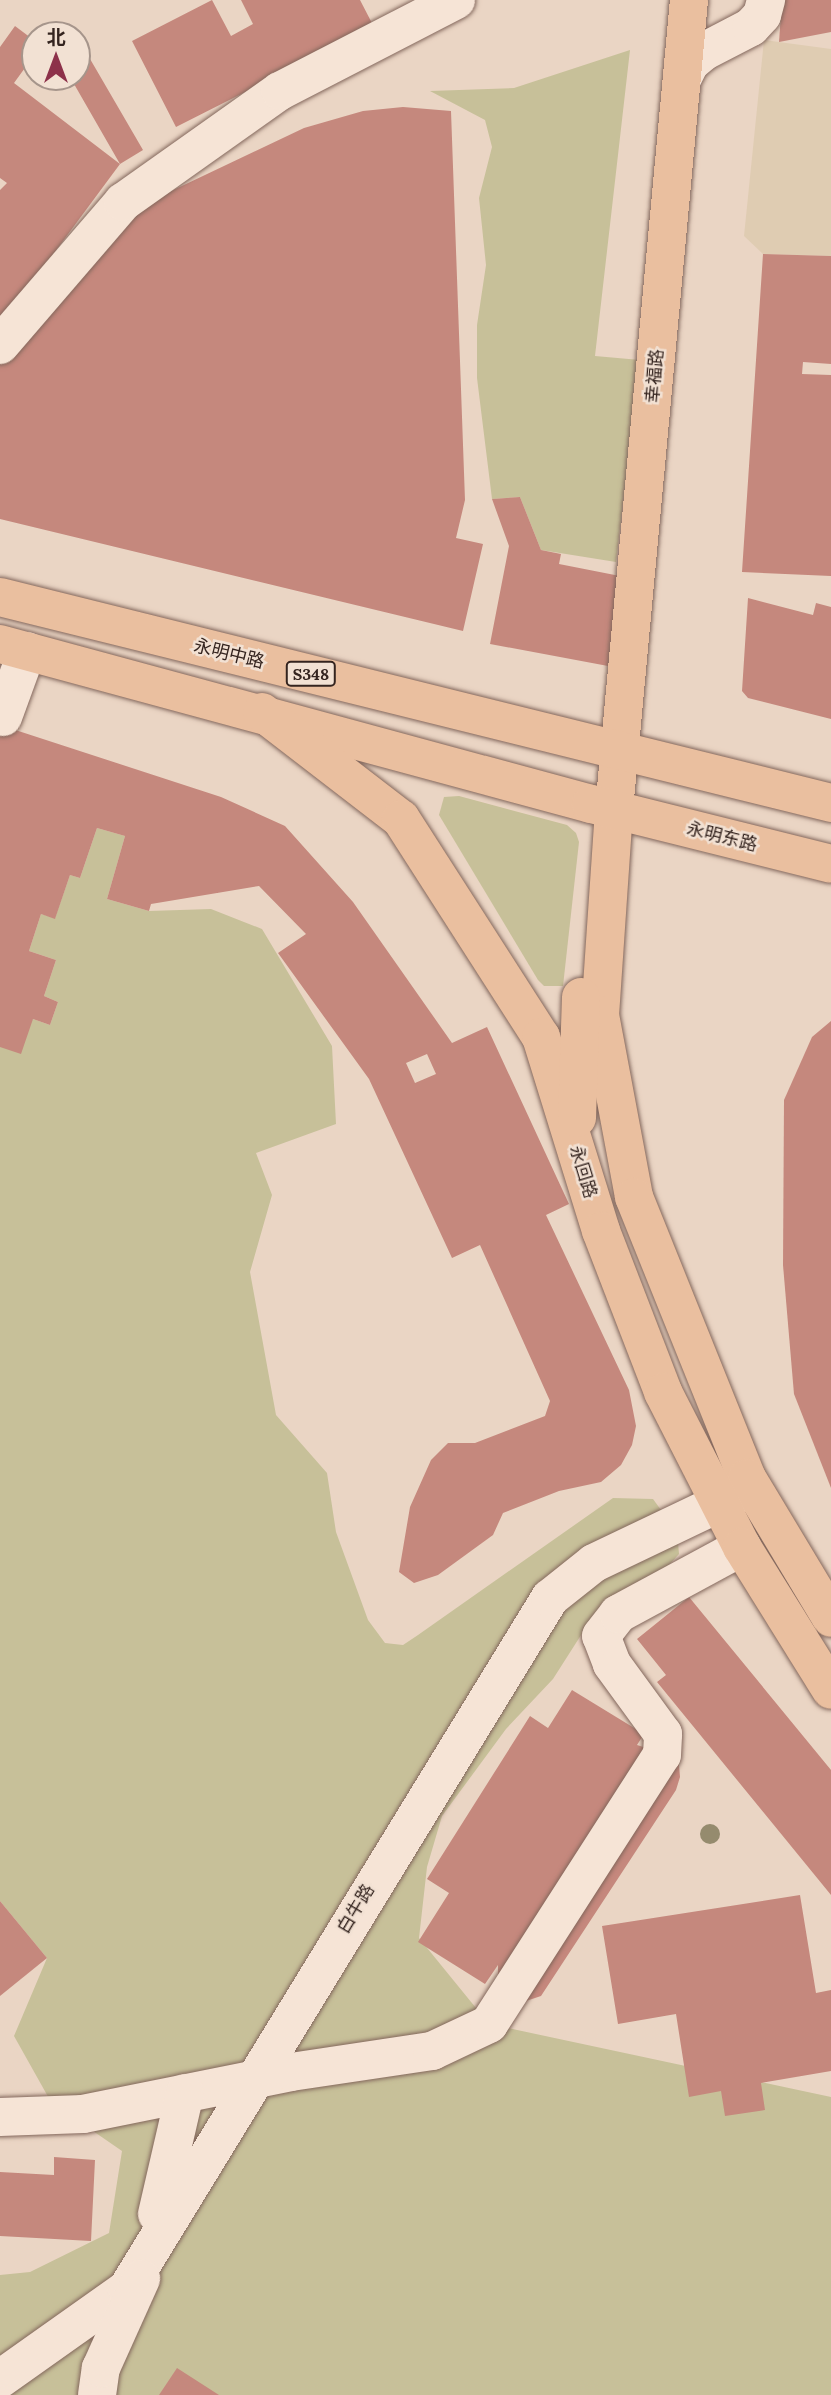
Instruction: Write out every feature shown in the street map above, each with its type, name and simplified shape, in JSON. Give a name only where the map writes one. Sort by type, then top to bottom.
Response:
[{"type":"main road","name":"幸福路","points":[[603,807],[621,751],[689,0]]},
{"type":"main road","name":"永明中路","points":[[0,597],[621,751]]},
{"type":"main road","points":[[14,648],[262,712],[603,807],[576,1147]]},
{"type":"main road","name":"永回路","points":[[262,712],[401,819],[541,1037],[601,1231],[663,1392],[736,1495],[831,1618]]},
{"type":"main road","name":"S348","points":[[621,751],[831,803]]},
{"type":"main road","name":"永回路","points":[[603,807],[600,1015],[634,1197],[736,1495],[742,1547],[831,1690]]},
{"type":"main road","name":"永明东路","points":[[603,807],[831,864]]},
{"type":"street","points":[[0,345],[122,202],[280,91],[456,0]]},
{"type":"street","points":[[683,77],[703,52],[751,27],[762,15],[766,0]]},
{"type":"street","points":[[3,717],[14,648]]},
{"type":"street","name":"白牛路","points":[[0,2379],[127,2289],[252,2080],[550,1598],[594,1563],[736,1495]]},
{"type":"street","points":[[0,2117],[83,2114],[252,2080],[432,2051],[489,2024],[662,1755],[663,1734],[612,1664],[601,1636],[618,1614],[742,1547]]},
{"type":"street","points":[[798,1637],[831,1618]]},
{"type":"street","points":[[97,2395],[101,2368],[138,2289],[185,2093]]},
{"type":"shaded area","points":[[764,40],[831,49],[831,256],[763,254],[744,236]]},
{"type":"shaded area","points":[[630,50],[595,356],[640,360],[616,562],[541,550],[520,497],[492,499],[477,378],[477,325],[486,265],[479,198],[492,147],[485,120],[430,91],[514,88]]},
{"type":"shaded area","points":[[459,796],[567,825],[576,833],[579,842],[563,986],[544,986],[538,980],[439,815],[444,797]]},
{"type":"shaded area","points":[[97,828],[125,836],[107,899],[149,911],[211,909],[262,929],[332,1046],[336,1124],[256,1153],[272,1195],[250,1272],[276,1415],[327,1473],[336,1532],[368,1620],[385,1643],[403,1645],[613,1498],[653,1499],[677,1532],[679,1554],[648,1588],[583,1632],[553,1679],[506,1729],[442,1816],[427,1867],[419,1938],[489,2024],[831,2097],[831,2395],[0,2395],[0,2275],[30,2272],[109,2233],[122,2151],[51,2102],[14,2036],[47,1958],[0,1901],[0,1047],[33,1019],[50,1025],[58,1002],[44,996],[56,960],[29,951],[41,914],[55,918],[70,875],[80,878]]},
{"type":"building","points":[[212,0],[231,36],[253,24],[241,0],[360,0],[374,27],[176,127],[132,41]]},
{"type":"building","points":[[782,0],[831,0],[831,32],[779,42]]},
{"type":"building","points":[[15,26],[21,30],[21,73],[14,83],[21,91],[120,164],[0,326],[0,190],[7,183],[0,178],[0,47]]},
{"type":"building","points":[[91,61],[143,150],[120,164],[78,91],[91,91]]},
{"type":"building","points":[[403,107],[451,111],[465,500],[456,538],[483,544],[463,631],[0,519],[0,360],[109,234],[165,194],[304,128],[363,111]]},
{"type":"building","points":[[763,254],[831,256],[831,364],[803,362],[802,374],[831,375],[831,576],[742,572]]},
{"type":"building","points":[[520,497],[541,550],[561,554],[559,564],[625,577],[608,666],[490,644],[509,546],[492,499]]},
{"type":"building","points":[[748,598],[813,615],[816,603],[831,607],[831,719],[748,698],[742,691]]},
{"type":"building","points":[[0,725],[221,797],[285,826],[353,902],[452,1043],[487,1027],[569,1204],[546,1215],[629,1390],[636,1426],[632,1445],[621,1465],[601,1482],[559,1491],[503,1513],[493,1535],[438,1575],[414,1583],[399,1572],[410,1507],[431,1460],[448,1443],[475,1443],[545,1416],[550,1401],[480,1245],[452,1258],[369,1079],[278,953],[306,934],[259,886],[151,904],[149,911],[107,899],[125,836],[97,828],[80,878],[70,875],[55,919],[41,914],[29,951],[56,960],[44,996],[58,1002],[50,1025],[33,1019],[21,1054],[0,1047]],"holes":[[[427,1054],[436,1074],[415,1083],[406,1063]]]},
{"type":"building","points":[[831,1021],[831,1488],[794,1394],[783,1265],[784,1100],[812,1037]]},
{"type":"building","points":[[689,1597],[831,1770],[831,1895],[657,1682],[666,1675],[637,1639]]},
{"type":"building","points":[[572,1690],[644,1734],[637,1745],[668,1755],[679,1765],[680,1777],[676,1790],[541,1996],[526,2001],[498,1981],[498,1965],[485,1984],[418,1942],[449,1893],[427,1879],[530,1716],[548,1728]]},
{"type":"building","points":[[800,1895],[816,1993],[831,1990],[831,2071],[761,2083],[765,2110],[725,2116],[721,2091],[689,2097],[676,2014],[618,2024],[602,1926]]},
{"type":"building","points":[[0,1901],[47,1958],[0,1996]]},
{"type":"building","points":[[54,2157],[95,2160],[91,2241],[0,2236],[0,2172],[54,2175]]},
{"type":"building","points":[[177,2368],[219,2395],[159,2395]]}]
